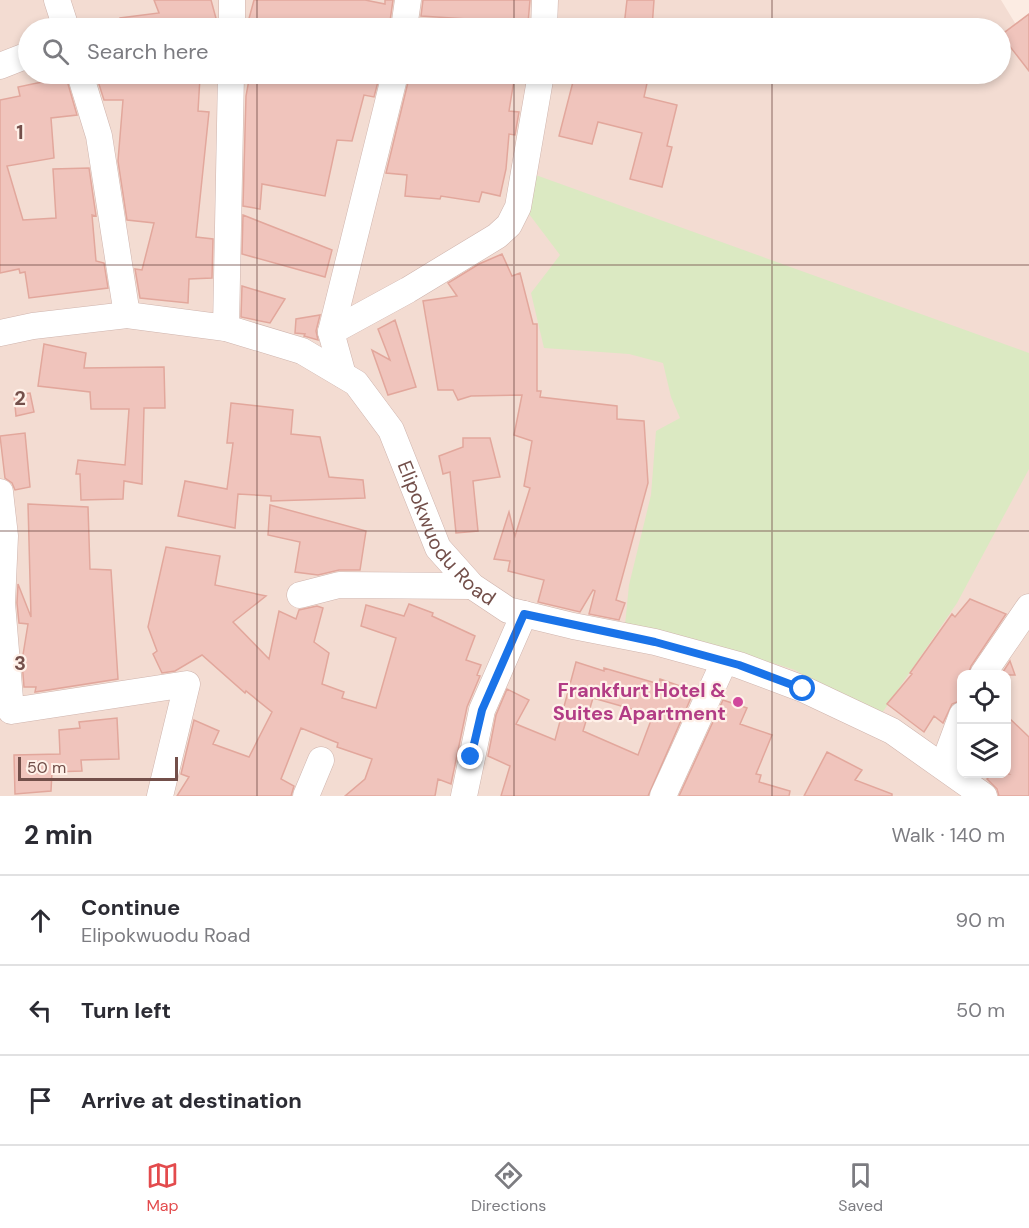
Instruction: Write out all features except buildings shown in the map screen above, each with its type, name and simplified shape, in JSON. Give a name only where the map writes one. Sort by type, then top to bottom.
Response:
[{"type":"street","points":[[57,0],[63,18]]},
{"type":"street","points":[[232,0],[232,18]]},
{"type":"street","points":[[405,18],[408,0]]},
{"type":"street","points":[[544,18],[545,0]]},
{"type":"street","points":[[0,66],[18,59]]},
{"type":"street","points":[[83,84],[99,136],[127,315]]},
{"type":"street","points":[[226,328],[231,84]]},
{"type":"street","points":[[343,375],[330,332],[392,84]]},
{"type":"street","points":[[330,332],[408,290],[497,236],[509,225],[518,207],[539,84]]},
{"type":"street","name":"Elipokwuodu Road","points":[[0,333],[33,326],[127,315],[226,328],[302,351],[356,383],[391,430],[438,548],[472,586],[508,610],[655,642],[739,665],[803,689],[892,731],[984,796]]},
{"type":"street","points":[[0,492],[5,536],[2,603],[11,711],[187,684],[160,796]]},
{"type":"street","points":[[300,595],[339,585],[472,586]]},
{"type":"street","points":[[987,670],[1029,607]]},
{"type":"street","points":[[464,796],[482,710],[524,614]]},
{"type":"street","points":[[663,796],[724,662]]},
{"type":"street","points":[[943,766],[959,724]]},
{"type":"street","points":[[306,796],[321,760]]},
{"type":"shaded area","points":[[0,0],[1001,0],[1029,46],[1029,796],[0,796]]},
{"type":"green space","points":[[533,174],[1029,353],[1029,469],[957,603],[878,719],[795,670],[724,648],[625,625],[629,585],[651,495],[656,431],[680,418],[671,397],[663,363],[629,354],[544,348],[531,293],[560,255],[529,214]]},
{"type":"place","name":"Frankfurt Hotel & Suites Apartment","points":[[738,702]]},
{"type":"route","points":[[471,757],[482,710],[524,614],[655,642],[739,665],[803,689]]}]
